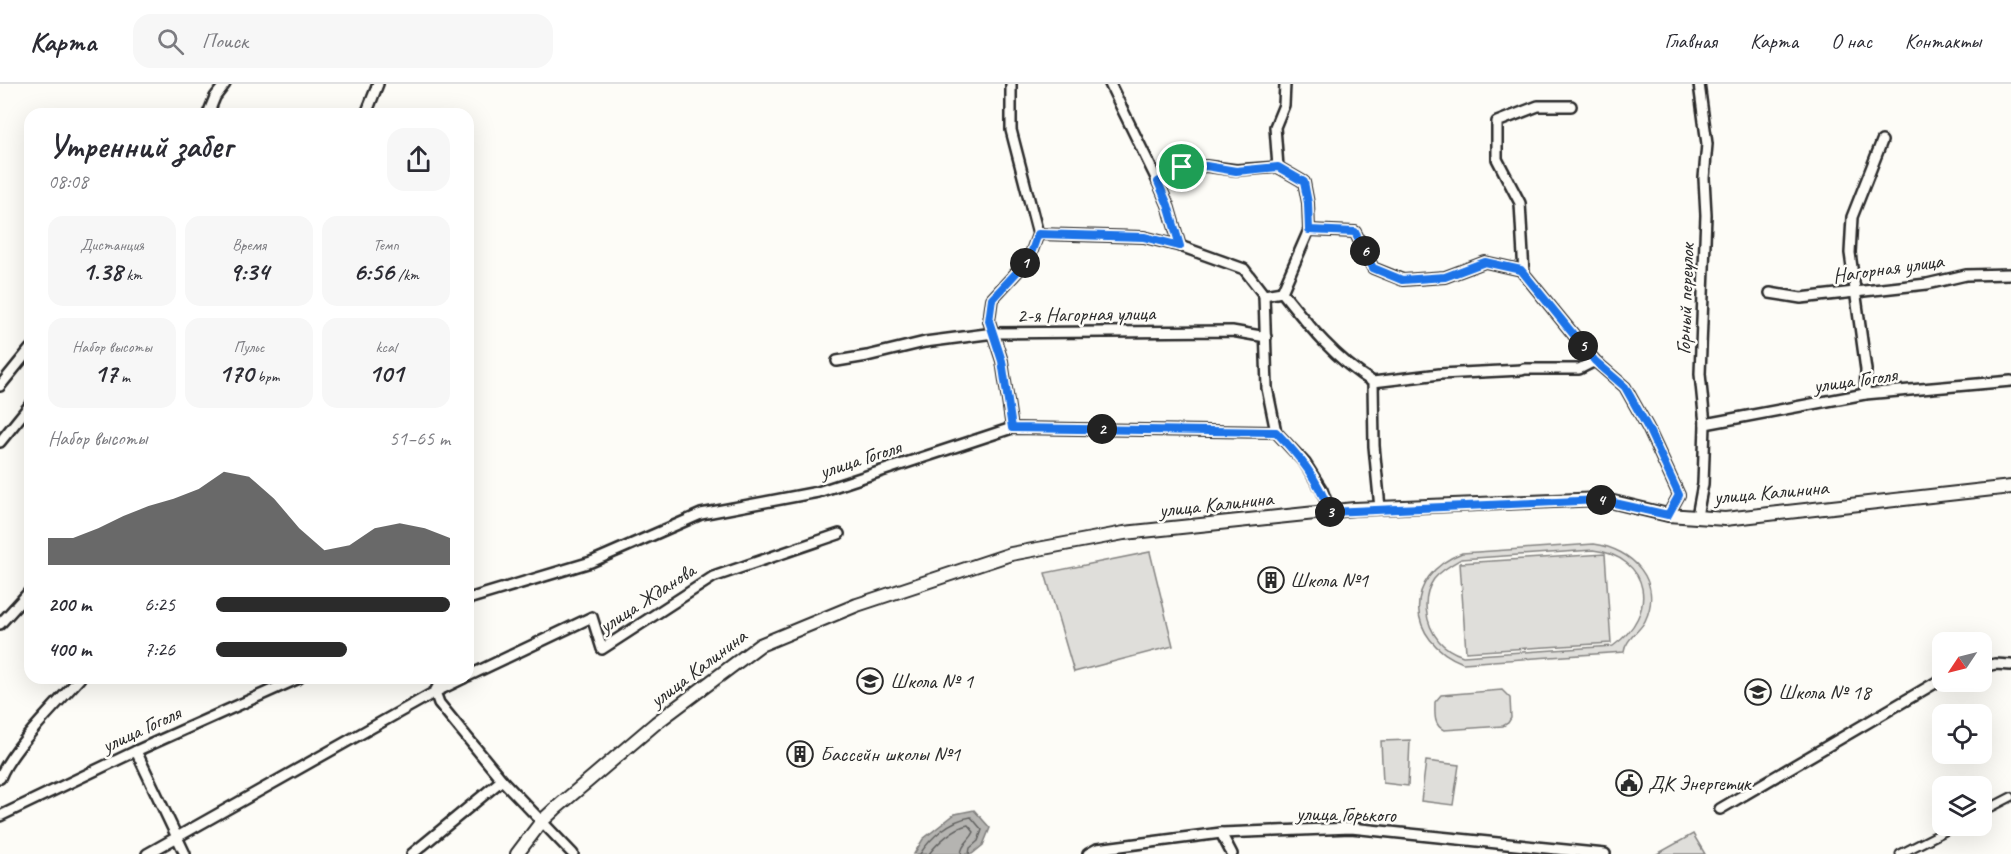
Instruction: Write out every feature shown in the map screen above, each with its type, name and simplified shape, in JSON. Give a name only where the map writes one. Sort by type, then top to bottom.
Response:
[{"type":"street","points":[[210,108],[215,97],[225,84]]},
{"type":"street","points":[[368,108],[378,84]]},
{"type":"street","points":[[1011,84],[1011,130],[1038,234],[1029,259],[992,299],[989,321],[1002,361],[1012,428]]},
{"type":"street","points":[[1110,84],[1168,205],[1180,246]]},
{"type":"street","points":[[1278,167],[1275,128],[1284,105],[1285,84]]},
{"type":"street","name":"Горный переулок","points":[[1697,516],[1703,484],[1705,424],[1700,374],[1706,215],[1704,178],[1707,144],[1699,84]]},
{"type":"street","points":[[1524,274],[1520,202],[1497,159],[1497,122],[1538,106],[1571,106]]},
{"type":"street","points":[[1865,394],[1866,370],[1850,253],[1852,217],[1882,141]]},
{"type":"street","points":[[1158,182],[1182,167],[1206,166],[1236,171],[1278,167],[1304,182],[1308,203],[1309,230],[1282,292]]},
{"type":"street","points":[[1309,230],[1355,232],[1373,268],[1402,280],[1445,277],[1485,262],[1521,270],[1595,361],[1625,387],[1648,428],[1679,495],[1668,515]]},
{"type":"street","points":[[1038,234],[1144,237],[1180,246],[1244,269],[1264,295],[1267,388],[1276,432],[1305,463],[1322,490],[1330,512]]},
{"type":"street","name":"Нагорная улица","points":[[1770,293],[1801,298],[1927,284],[1966,275],[2011,274]]},
{"type":"street","points":[[1282,292],[1322,341],[1353,370],[1373,382],[1523,369],[1580,369],[1595,361]]},
{"type":"street","points":[[1264,295],[1282,292]]},
{"type":"street","name":"2-я Нагорная улица","points":[[837,361],[925,342],[994,333],[1232,332],[1266,337]]},
{"type":"street","points":[[0,386],[24,356]]},
{"type":"street","name":"улица Гоголя","points":[[1705,424],[1865,394],[2011,381]]},
{"type":"street","points":[[1373,382],[1374,446],[1380,508]]},
{"type":"street","points":[[0,442],[24,412]]},
{"type":"street","name":"улица Гоголя","points":[[474,596],[591,562],[701,514],[818,492],[1012,428],[1276,432]]},
{"type":"street","name":"улица Калинина","points":[[518,854],[542,821],[656,723],[760,645],[857,605],[1011,554],[1124,532],[1380,508],[1601,500],[1668,515],[1725,519],[2011,488]]},
{"type":"street","name":"улица Жданова","points":[[474,673],[592,617],[602,649],[713,577],[839,534]]},
{"type":"street","points":[[0,624],[24,598]]},
{"type":"street","points":[[1992,665],[2011,665]]},
{"type":"street","points":[[0,778],[3,770],[23,743],[75,684]]},
{"type":"street","name":"улица Гоголя","points":[[0,816],[136,751],[286,684]]},
{"type":"street","points":[[439,684],[435,692],[439,703],[502,780],[573,854]]},
{"type":"street","name":"улица Жданова","points":[[147,854],[452,684]]},
{"type":"street","points":[[1720,809],[1932,685]]},
{"type":"street","points":[[136,751],[185,854]]},
{"type":"street","points":[[412,854],[502,780]]},
{"type":"street","points":[[1992,807],[2011,797]]},
{"type":"street","name":"улица Горького","points":[[1088,854],[1097,849],[1221,833],[1351,828],[1605,854]]},
{"type":"street","points":[[1221,833],[1232,854]]},
{"type":"street","points":[[1900,854],[1935,836]]},
{"type":"shaded area","points":[[1594,544],[1608,547],[1632,560],[1641,569],[1647,580],[1650,606],[1643,625],[1627,644],[1624,652],[1463,663],[1444,653],[1430,640],[1422,625],[1419,608],[1421,592],[1429,577],[1442,563],[1462,553]],"holes":[[[1593,550],[1612,555],[1627,563],[1637,575],[1642,589],[1642,603],[1637,618],[1628,633],[1613,646],[1463,656],[1441,644],[1430,627],[1426,610],[1430,586],[1440,573],[1461,559]]]},
{"type":"shaded area","points":[[1150,552],[1173,646],[1074,672],[1045,573]]},
{"type":"shaded area","points":[[1605,554],[1611,643],[1466,652],[1460,563]]},
{"type":"shaded area","points":[[1502,690],[1510,698],[1511,718],[1503,726],[1444,730],[1438,725],[1435,718],[1435,702],[1441,695]]},
{"type":"shaded area","points":[[1410,740],[1408,786],[1383,783],[1381,741]]},
{"type":"shaded area","points":[[1426,761],[1459,765],[1453,805],[1421,801]]},
{"type":"shaded area","points":[[1693,834],[1705,854],[1657,854]]},
{"type":"water","points":[[974,810],[990,828],[983,845],[972,854],[914,854],[923,839],[955,814]]},
{"type":"place","name":"Школа №1","points":[[1271,580]]},
{"type":"place","name":"Школа № 1","points":[[870,681]]},
{"type":"place","name":"Школа № 18","points":[[1758,692]]},
{"type":"place","name":"Бассейн школы №1","points":[[800,754]]},
{"type":"place","name":"ДК Энергетик","points":[[1629,783]]},
{"type":"route","points":[[1206,166],[1236,171],[1278,167],[1304,182],[1308,203],[1309,230],[1355,232],[1373,268],[1402,280],[1445,277],[1485,262],[1521,270],[1595,361],[1625,387],[1648,428],[1679,495],[1668,515],[1601,500],[1354,509],[1330,512],[1322,490],[1305,463],[1276,432],[1012,428],[1002,361],[989,321],[992,299],[1029,259],[1038,234],[1144,237],[1180,246],[1168,205],[1158,182],[1182,167],[1206,166]]}]
